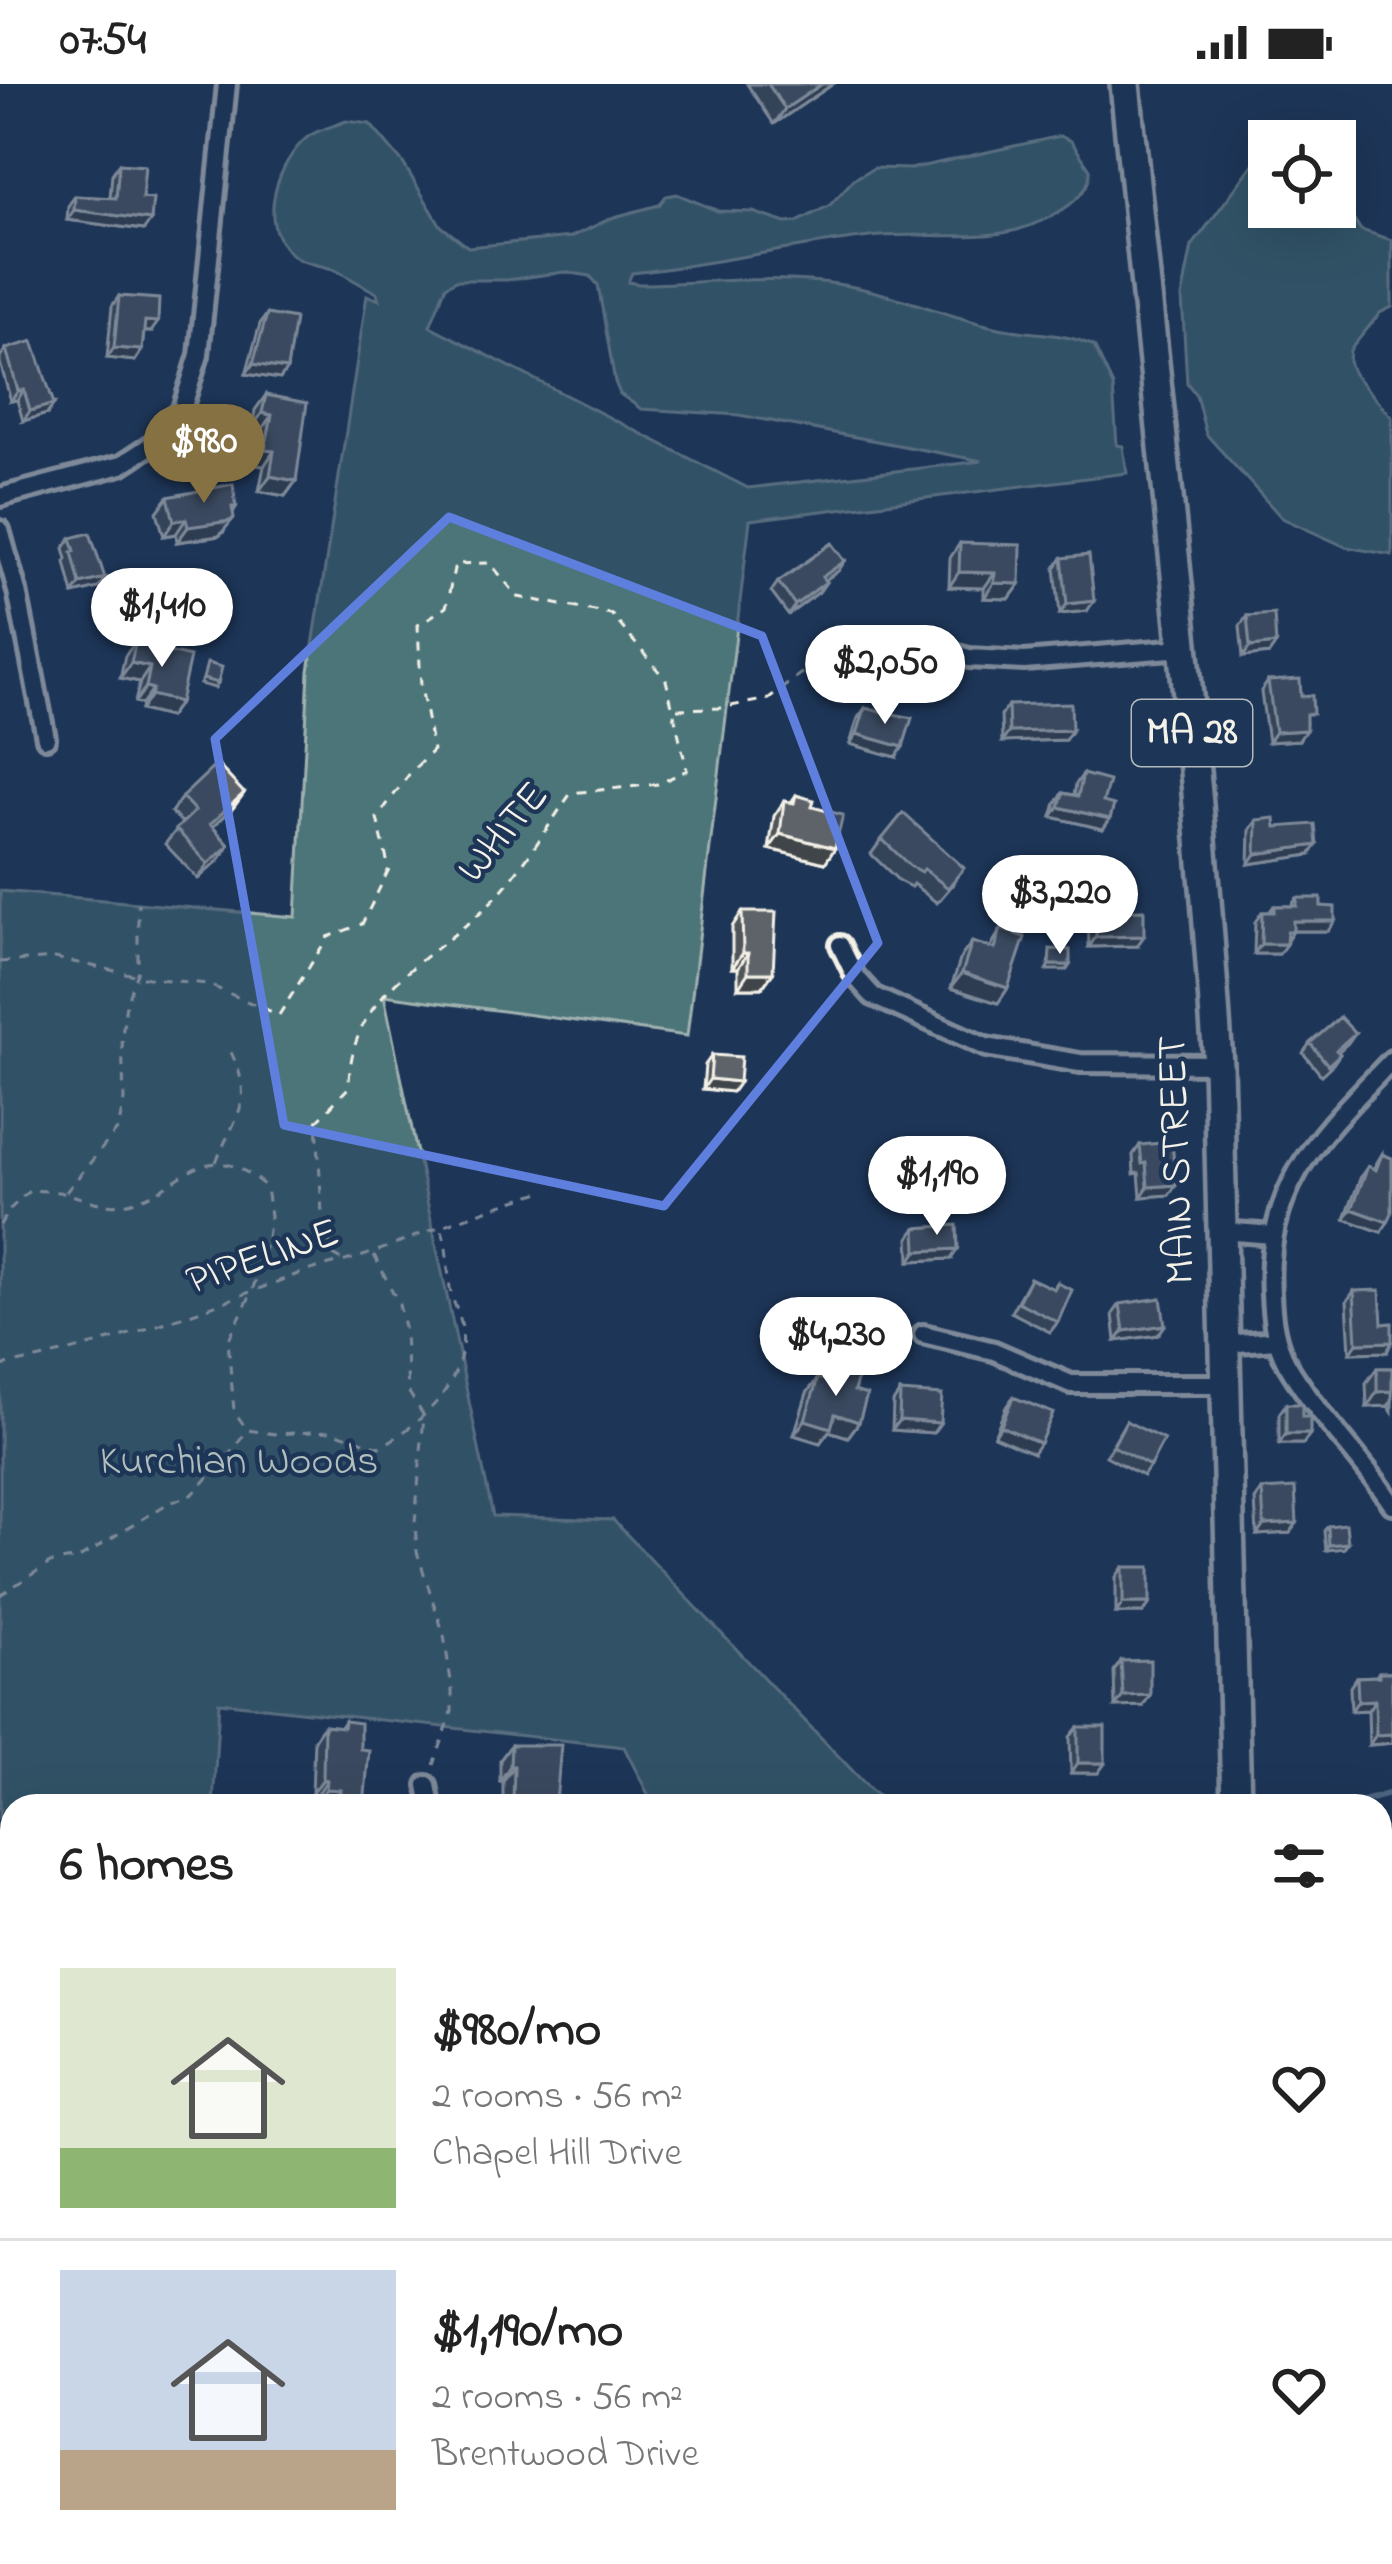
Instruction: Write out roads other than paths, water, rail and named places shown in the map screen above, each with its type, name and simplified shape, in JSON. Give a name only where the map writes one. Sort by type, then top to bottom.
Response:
[{"type":"main road","name":"MAIN STREET","points":[[1125,84],[1205,868],[1218,1064],[1236,1794]]},
{"type":"street","points":[[0,497],[122,465],[156,442],[182,409],[199,356],[227,84]]},
{"type":"street","points":[[0,530],[46,738]]},
{"type":"street","points":[[891,637],[969,658],[1024,661],[1183,648]]},
{"type":"street","points":[[840,945],[853,973],[873,996],[986,1047],[1080,1064],[1218,1064]]},
{"type":"street","points":[[1391,1500],[1328,1424],[1287,1364],[1276,1340],[1270,1287],[1273,1235],[1282,1200],[1303,1159],[1392,1060]]},
{"type":"street","points":[[1222,1232],[1273,1235]]},
{"type":"street","points":[[923,1334],[979,1346],[1047,1377],[1079,1385],[1226,1384]]},
{"type":"street","points":[[1225,1344],[1276,1340]]},
{"type":"street","points":[[427,1785],[429,1794]]},
{"type":"park label","name":"Kurchian Woods","points":[[239,1462]]}]
